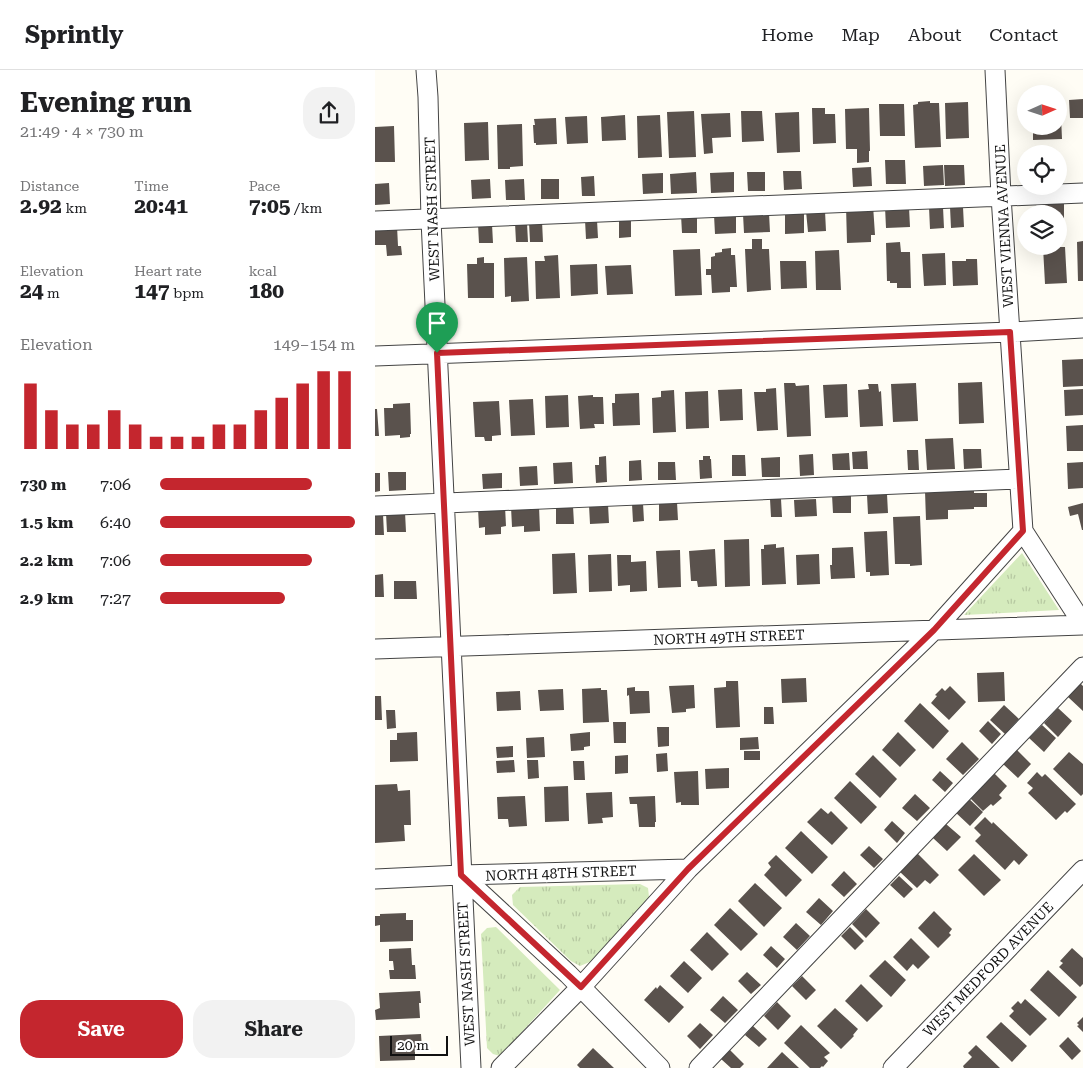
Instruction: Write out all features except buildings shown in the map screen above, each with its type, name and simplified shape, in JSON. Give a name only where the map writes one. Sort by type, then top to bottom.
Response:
[{"type":"street","name":"WEST NASH STREET","points":[[426,70],[431,220],[471,1068]]},
{"type":"street","name":"WEST VIENNA AVENUE","points":[[995,70],[1001,196],[1023,531]]},
{"type":"street","points":[[375,221],[1083,193]]},
{"type":"street","points":[[375,356],[1083,328]]},
{"type":"street","points":[[375,506],[1019,479]]},
{"type":"street","points":[[501,1068],[581,987],[688,869],[934,630],[1023,531],[1083,625]]},
{"type":"street","name":"NORTH 49TH STREET","points":[[375,649],[1083,625]]},
{"type":"street","points":[[699,1068],[1083,667]]},
{"type":"street","name":"NORTH 48TH STREET","points":[[375,879],[688,869]]},
{"type":"street","name":"WEST MEDFORD AVENUE","points":[[893,1068],[1083,870]]},
{"type":"street","points":[[461,875],[581,987],[660,1068]]},
{"type":"green space","points":[[1022,553],[1059,610],[964,615]]},
{"type":"green space","points":[[640,884],[648,888],[649,897],[592,961],[580,966],[571,961],[513,905],[512,895],[520,887]]},
{"type":"green space","points":[[496,927],[560,990],[500,1056],[493,1054],[487,1048],[481,934],[487,928]]},
{"type":"route","points":[[1010,332],[1023,531],[934,630],[688,869],[581,987],[461,875],[437,353],[1010,332]]}]
